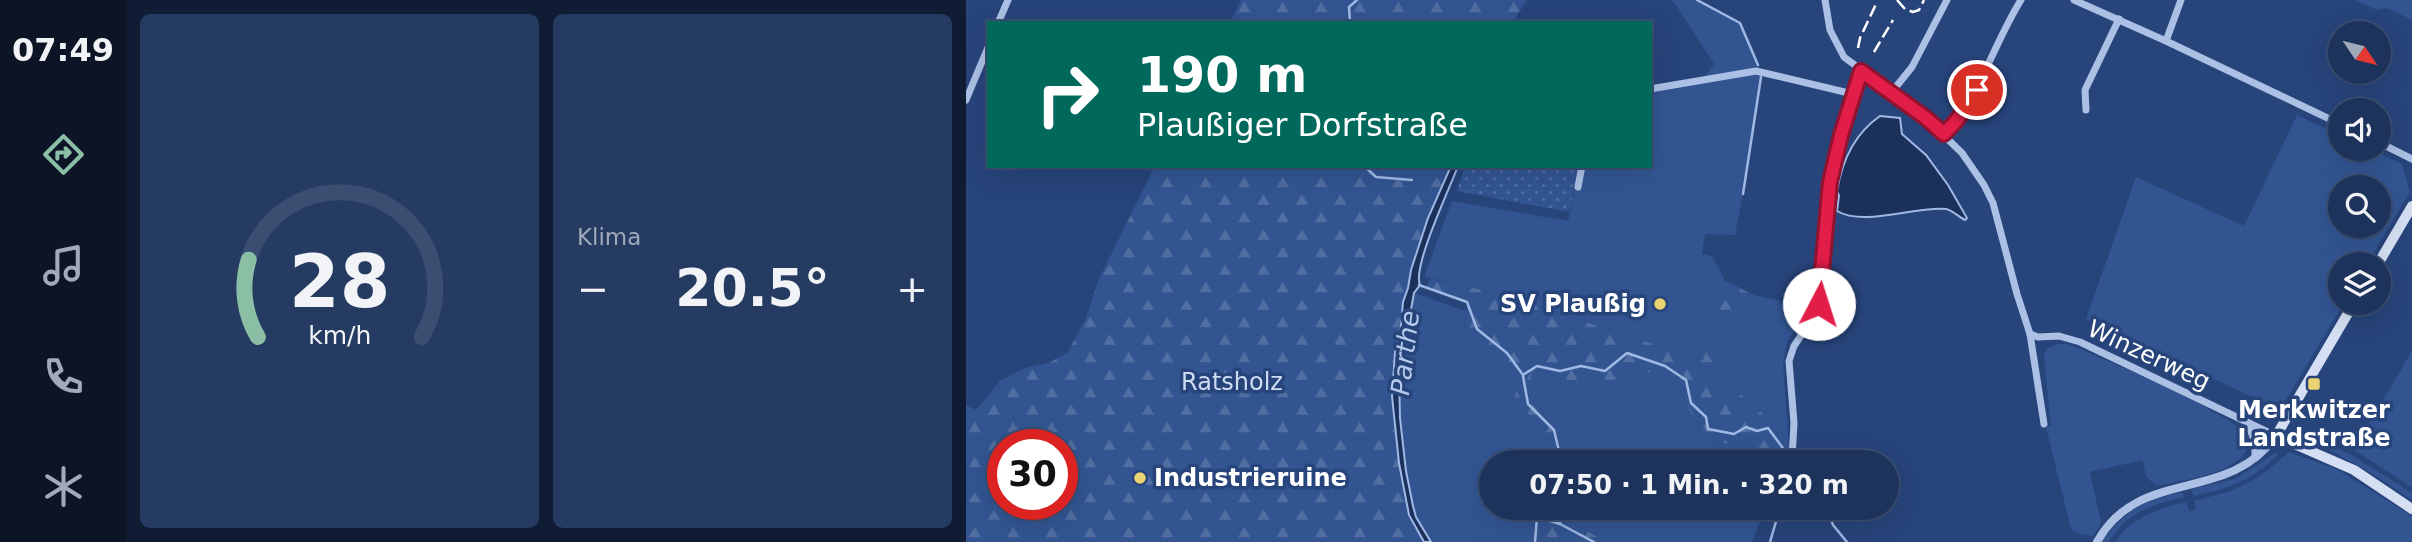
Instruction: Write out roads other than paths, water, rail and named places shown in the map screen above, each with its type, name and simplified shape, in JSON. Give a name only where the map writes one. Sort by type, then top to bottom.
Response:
[{"type":"main road","points":[[2385,252],[2412,206]]},
{"type":"main road","points":[[2347,315],[2276,436],[2354,470],[2412,509]]},
{"type":"street","points":[[999,21],[1007,0]]},
{"type":"street","points":[[1825,0],[1827,20],[1844,57],[1944,134],[1972,167],[1993,203],[2030,334],[2044,424]]},
{"type":"street","points":[[1891,93],[1912,67],[1947,0]]},
{"type":"street","points":[[1944,134],[1977,90],[2021,0]]},
{"type":"street","points":[[2074,0],[2328,118]]},
{"type":"street","points":[[2166,41],[2181,0]]},
{"type":"street","points":[[2085,110],[2085,90],[2119,19]]},
{"type":"street","points":[[966,100],[987,50]]},
{"type":"street","points":[[1652,89],[1756,71],[1853,94]]},
{"type":"street","points":[[1792,450],[1794,423],[1789,361],[1794,346],[1819,304],[1830,182],[1861,71]]},
{"type":"street","points":[[2391,148],[2412,159]]},
{"type":"street","points":[[1578,187],[1582,168]]},
{"type":"street","name":"Winzerweg","points":[[2030,334],[2038,337],[2059,336],[2080,342],[2276,436]]},
{"type":"street","points":[[2248,423],[2255,442],[2255,458]]},
{"type":"street","points":[[2096,542],[2117,515],[2138,500],[2157,492],[2217,479],[2231,473],[2255,458],[2276,436]]},
{"type":"waterway","points":[[1350,21],[1349,7],[1357,0]]},
{"type":"waterway","points":[[1697,0],[1740,23],[1758,65]]},
{"type":"waterway","points":[[1743,194],[1761,77]]},
{"type":"waterway","points":[[1366,168],[1376,177],[1412,180]]},
{"type":"waterway","points":[[1419,285],[1467,302],[1477,329],[1507,353],[1523,375],[1537,366],[1560,371],[1581,366],[1605,371],[1627,353],[1665,366],[1686,380],[1691,403],[1706,417],[1708,429],[1734,434],[1746,427],[1757,431],[1768,428],[1784,450]]},
{"type":"waterway","points":[[1523,376],[1528,404],[1554,430],[1559,450]]},
{"type":"waterway","points":[[1535,542],[1537,517],[1560,524]]},
{"type":"waterway","points":[[1560,520],[1560,524],[1594,542]]},
{"type":"waterway","points":[[1770,542],[1776,520]]},
{"type":"waterway","points":[[1831,520],[1847,542]]},
{"type":"railway","points":[[1897,0],[1905,9],[1913,12],[1919,10],[1924,0]]},
{"type":"railway","points":[[1858,48],[1877,2]]},
{"type":"railway","points":[[1874,52],[1893,20]]},
{"type":"place","name":"SV Plaußig","points":[[1660,304]]},
{"type":"place","name":"Merkwitzer Landstraße","points":[[2314,384]]},
{"type":"place","name":"Industrieruine","points":[[1140,478]]},
{"type":"water label","name":"Parthe","points":[[1405,353]]},
{"type":"park label","name":"Ratsholz","points":[[1232,382]]}]
